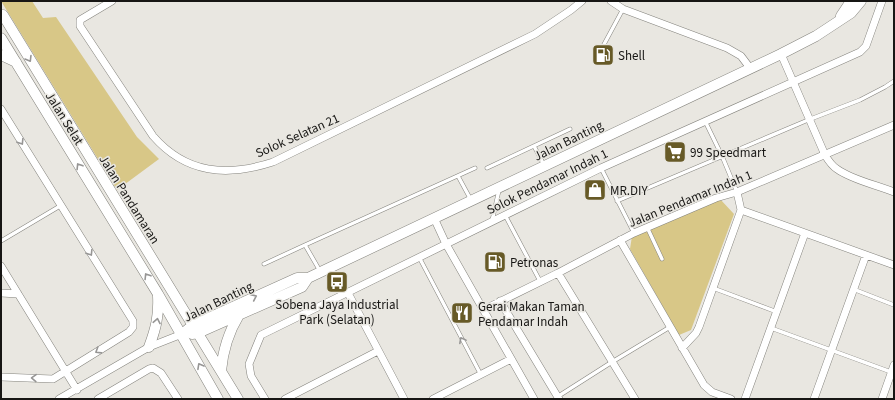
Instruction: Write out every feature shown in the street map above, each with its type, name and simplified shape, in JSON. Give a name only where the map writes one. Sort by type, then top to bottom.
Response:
[{"type":"main road","name":"Jalan Banting","points":[[837,21],[851,1]]},
{"type":"main road","name":"Jalan Banting","points":[[195,329],[297,278],[308,278],[321,272],[781,54],[816,36],[851,13],[861,1]]},
{"type":"main road","name":"Jalan Pandamaran","points":[[2,15],[5,28],[238,399]]},
{"type":"main road","name":"Jalan Selat","points":[[1,38],[182,334]]},
{"type":"main road","points":[[1,55],[16,62]]},
{"type":"main road","name":"Jalan Banting","points":[[182,334],[239,315],[302,287],[308,278]]},
{"type":"main road","points":[[149,347],[156,328],[159,312],[158,294]]},
{"type":"main road","points":[[221,371],[222,355],[226,339],[239,315]]},
{"type":"main road","points":[[182,334],[218,399]]},
{"type":"street","name":"Solok Selatan 21","points":[[112,1],[80,20],[80,26],[152,136],[162,147],[183,161],[196,167],[225,171],[273,162],[535,34],[582,1]]},
{"type":"street","points":[[611,1],[622,9],[726,48],[741,56],[750,68]]},
{"type":"street","name":"Solok Pendamar Indah 1","points":[[265,399],[252,376],[250,364],[261,335],[600,168],[860,52],[866,46],[882,1]]},
{"type":"street","points":[[781,54],[824,155],[837,169],[848,175],[894,192]]},
{"type":"street","points":[[1,109],[133,321],[133,328],[129,332],[53,379],[1,377]]},
{"type":"street","name":"Jalan Pendamar Indah 1","points":[[483,310],[647,227],[716,198],[737,192],[894,125]]},
{"type":"street","points":[[682,348],[696,333],[741,210],[737,192]]},
{"type":"street","points":[[741,210],[894,265]]},
{"type":"street","points":[[434,218],[446,244],[534,399]]},
{"type":"street","points":[[745,399],[805,233]]},
{"type":"street","points":[[620,240],[704,385],[712,392],[731,399]]},
{"type":"street","points":[[814,399],[866,255]]},
{"type":"street","points":[[1,266],[77,390]]},
{"type":"street","points":[[558,273],[635,399]]},
{"type":"street","points":[[1,293],[18,294]]},
{"type":"street","points":[[348,293],[404,399]]},
{"type":"street","points":[[500,301],[558,398]]},
{"type":"street","points":[[59,399],[77,390],[149,347],[182,334]]},
{"type":"street","points":[[285,399],[378,351]]},
{"type":"street","points":[[433,399],[511,359]]},
{"type":"street","points":[[98,399],[153,368],[161,373],[175,398]]},
{"type":"street","points":[[882,399],[893,369]]},
{"type":"lane","points":[[602,48],[622,9]]},
{"type":"lane","points":[[617,201],[808,120],[860,100],[894,81]]},
{"type":"lane","points":[[705,121],[737,192]]},
{"type":"lane","points":[[487,168],[570,129]]},
{"type":"lane","points":[[534,146],[544,166]]},
{"type":"lane","points":[[264,264],[475,168]]},
{"type":"lane","points":[[600,168],[634,233]]},
{"type":"lane","points":[[458,176],[471,201]]},
{"type":"lane","points":[[492,221],[500,187]]},
{"type":"lane","points":[[1,241],[60,206]]},
{"type":"lane","points":[[504,215],[540,281]]},
{"type":"lane","points":[[647,227],[662,260]]},
{"type":"lane","points":[[305,245],[321,272]]},
{"type":"lane","points":[[419,257],[481,374]]},
{"type":"lane","points":[[713,288],[777,312]]},
{"type":"lane","points":[[854,289],[894,305]]},
{"type":"lane","points":[[558,398],[612,362],[670,327]]},
{"type":"lane","points":[[771,328],[831,350],[893,369]]},
{"type":"shaded area","points":[[1,1],[32,1],[43,18],[56,17],[137,137],[159,159],[117,190]]},
{"type":"shaded area","points":[[720,199],[734,214],[691,330],[679,335],[630,249],[632,236]]},
{"type":"place","name":"Shell","points":[[603,55]]},
{"type":"place","name":"99 Speedmart","points":[[675,152]]},
{"type":"place","name":"MR.DIY","points":[[595,190]]},
{"type":"place","name":"Petronas","points":[[495,262]]},
{"type":"place","name":"Sobena Jaya Industrial Park (Selatan)","points":[[337,282]]},
{"type":"place","name":"Gerai Makan Taman Pendamar Indah","points":[[462,313]]}]
